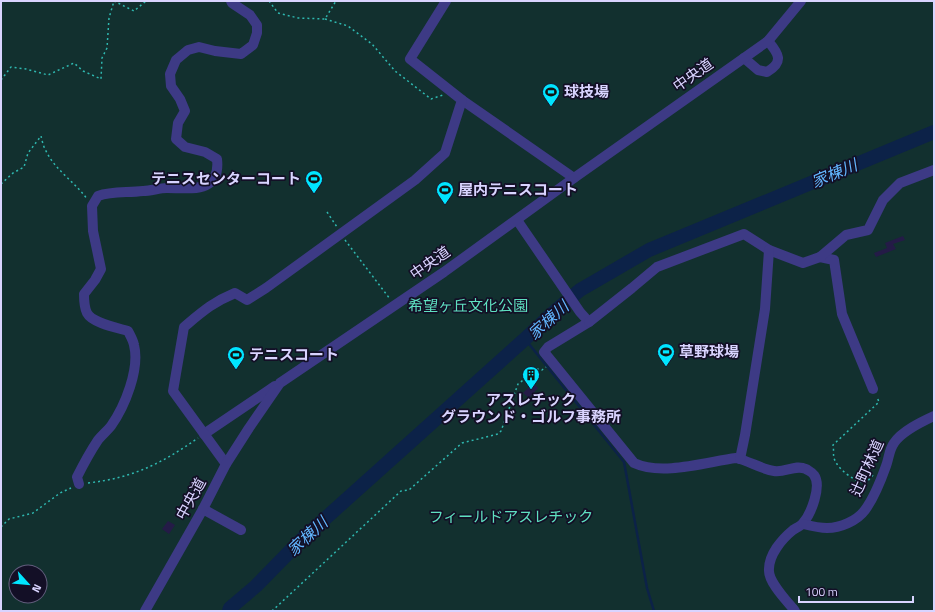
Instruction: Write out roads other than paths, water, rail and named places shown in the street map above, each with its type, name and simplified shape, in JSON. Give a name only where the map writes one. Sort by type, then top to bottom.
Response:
[{"type":"lane","points":[[79,484],[77,477],[83,465],[99,439],[111,426],[132,385],[135,362],[134,344],[128,331],[96,321],[87,315],[84,306],[84,294],[95,280],[101,269],[93,231],[92,206],[98,196],[108,192],[145,191],[166,188],[190,189],[201,187],[214,180],[218,170],[217,159],[205,152],[185,147],[176,139],[178,123],[185,111],[180,99],[171,86],[170,74],[176,60],[188,50],[199,47],[215,51],[241,54],[253,46],[257,34],[257,25],[250,15],[231,1]]},
{"type":"lane","points":[[446,1],[410,59],[454,92],[462,100],[574,178]]},
{"type":"lane","name":"中央道","points":[[145,611],[203,509],[226,464],[280,383],[395,306],[768,41],[801,1]]},
{"type":"lane","points":[[744,58],[758,70],[767,72],[775,67],[779,59],[776,50],[768,41]]},
{"type":"lane","points":[[226,464],[173,391],[184,327],[211,304],[228,296],[235,293],[246,300],[415,180],[444,153],[462,100]]},
{"type":"lane","points":[[795,611],[774,585],[769,570],[770,560],[776,548],[794,529],[803,524],[812,506],[816,491],[816,479],[814,475],[802,468],[775,472],[746,460],[736,458],[657,469],[634,463],[544,352],[548,347],[588,322],[657,267],[744,234],[769,250],[803,263],[820,257],[846,235],[868,230],[883,200],[900,183],[934,170]]},
{"type":"lane","points":[[517,220],[588,322]]},
{"type":"lane","points":[[740,459],[765,309],[769,250]]},
{"type":"lane","points":[[820,257],[834,260],[842,314],[873,390]]},
{"type":"lane","points":[[204,434],[280,383]]},
{"type":"lane","name":"辻町林道","points":[[803,524],[820,528],[838,526],[861,514],[865,510],[876,490],[894,442],[902,434],[934,416]]},
{"type":"lane","points":[[203,509],[241,530]]},
{"type":"waterway","name":"家棟川","points":[[229,611],[230,608],[256,586],[299,542],[580,290],[649,250],[934,132]]},
{"type":"waterway","points":[[525,339],[624,462],[647,588],[654,611]]},
{"type":"place","name":"球技場","points":[[551,107]]},
{"type":"place","name":"テニスセンターコート","points":[[314,194]]},
{"type":"place","name":"屋内テニスコート","points":[[445,205]]},
{"type":"place","name":"草野球場","points":[[666,367]]},
{"type":"place","name":"テニスコート","points":[[236,370]]},
{"type":"place","name":"アスレチック グラウンド・ゴルフ事務所","points":[[531,390]]},
{"type":"park label","name":"希望ヶ丘文化公園","points":[[468,306]]},
{"type":"park label","name":"フィールドアスレチック","points":[[511,517]]}]
